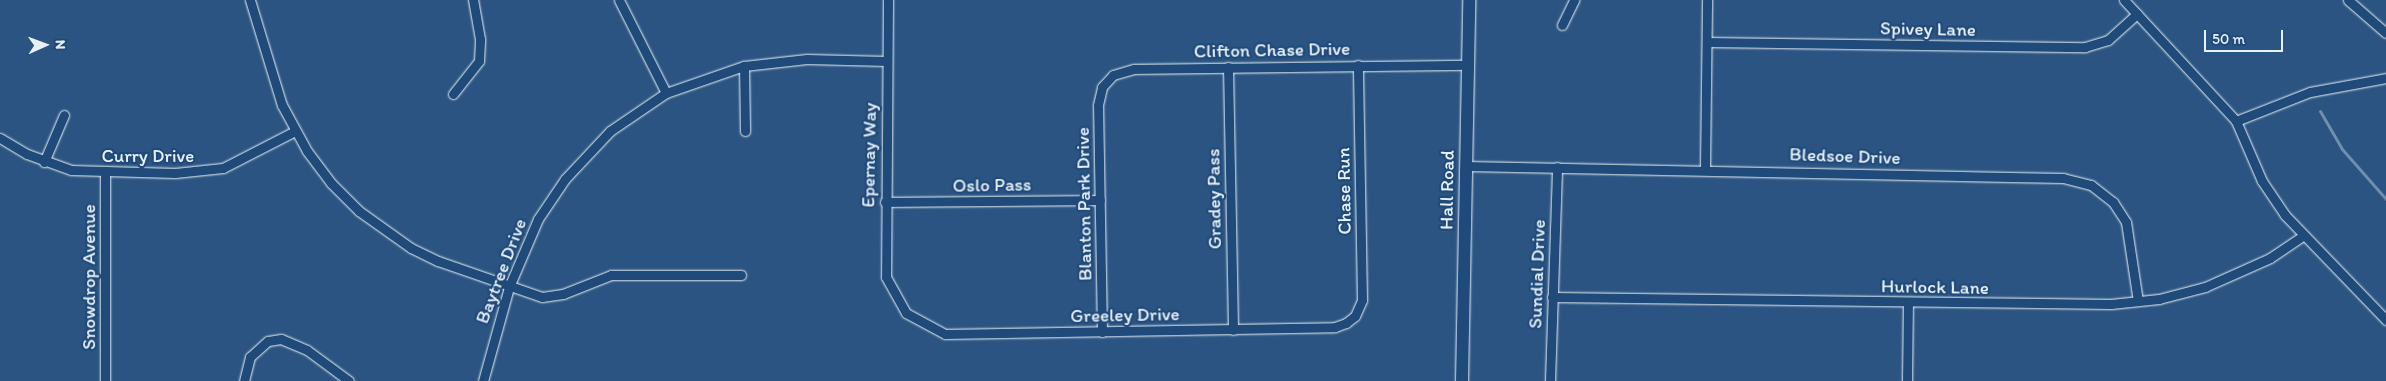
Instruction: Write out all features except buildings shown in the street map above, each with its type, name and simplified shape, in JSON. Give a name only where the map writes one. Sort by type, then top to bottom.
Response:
[{"type":"street","points":[[250,0],[260,42],[295,131],[331,183],[393,237],[438,261],[509,286],[552,298],[611,275],[741,275]]},
{"type":"street","points":[[453,94],[479,61],[480,38],[473,0]]},
{"type":"street","points":[[619,0],[666,93]]},
{"type":"street","name":"Epernay Way","points":[[888,0],[885,202],[886,277],[900,307]]},
{"type":"street","name":"Hall Road","points":[[1462,381],[1469,0]]},
{"type":"street","points":[[1562,25],[1574,0]]},
{"type":"street","points":[[1705,168],[1707,0]]},
{"type":"street","points":[[2124,0],[2236,122],[2262,181],[2304,236],[2386,320]]},
{"type":"street","points":[[2348,0],[2386,33]]},
{"type":"street","name":"Spivey Lane","points":[[1706,42],[2085,47],[2108,40],[2137,14]]},
{"type":"street","name":"Baytree Drive","points":[[483,381],[509,286],[538,219],[565,179],[610,131],[666,93],[744,66],[807,59],[887,60]]},
{"type":"street","name":"Clifton Chase Drive","points":[[1098,105],[1102,87],[1114,74],[1125,70],[1358,65],[1468,65]]},
{"type":"street","name":"Chase Run","points":[[1355,316],[1362,300],[1358,65]]},
{"type":"street","points":[[744,66],[745,131]]},
{"type":"street","name":"Gradey Pass","points":[[1228,67],[1232,330]]},
{"type":"street","points":[[2236,122],[2310,92],[2386,78]]},
{"type":"street","name":"Blanton Park Drive","points":[[1098,105],[1102,332]]},
{"type":"street","points":[[44,162],[64,114]]},
{"type":"street","name":"Curry Drive","points":[[0,138],[44,162],[71,170],[104,173],[208,172],[223,168],[295,131]]},
{"type":"street","name":"Bledsoe Drive","points":[[1466,166],[1705,168],[2063,178],[2090,185],[2113,202],[2126,222],[2138,300]]},
{"type":"street","name":"Sundial Drive","points":[[1550,381],[1557,168]]},
{"type":"street","name":"Snowdrop Avenue","points":[[104,173],[105,381]]},
{"type":"street","name":"Oslo Pass","points":[[885,202],[1100,200]]},
{"type":"street","name":"Hurlock Lane","points":[[1552,297],[2076,305],[2138,300],[2205,287],[2270,258],[2304,236]]},
{"type":"street","points":[[1907,381],[1908,303]]},
{"type":"street","name":"Greeley Drive","points":[[900,307],[918,323],[945,334],[1335,328],[1355,316]]},
{"type":"street","points":[[244,381],[250,357],[268,341],[287,340],[349,381]]},
{"type":"waterway","points":[[2320,111],[2342,149],[2386,199]]}]
